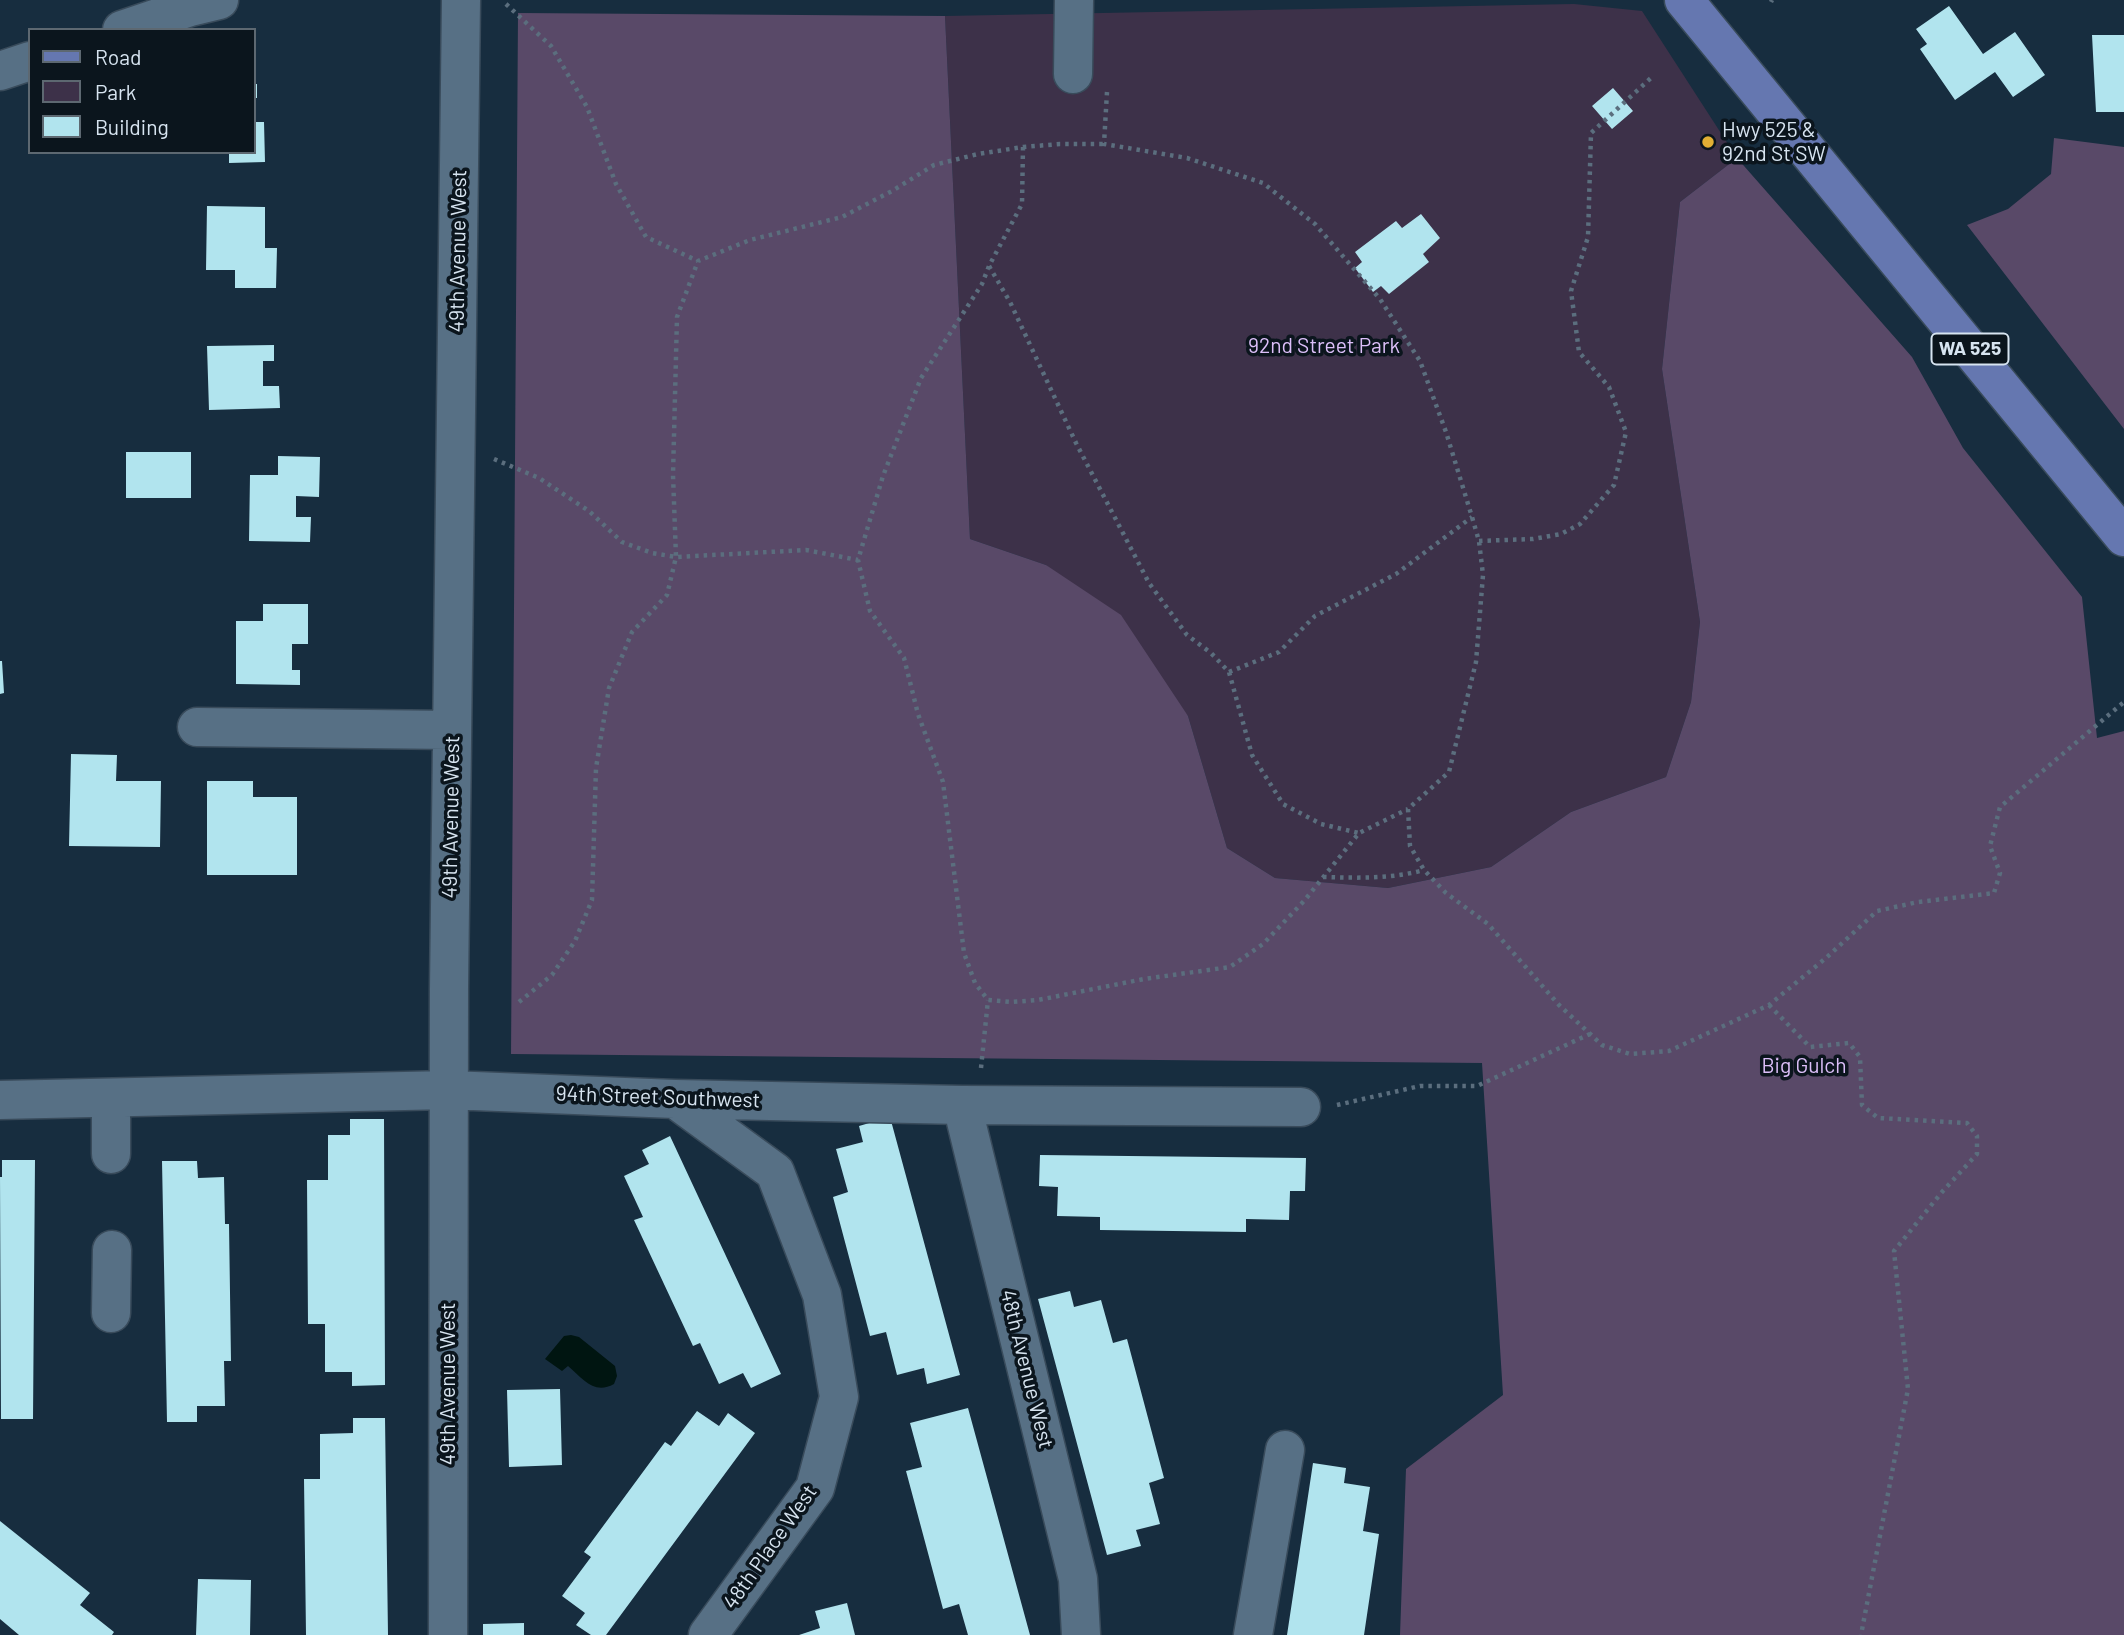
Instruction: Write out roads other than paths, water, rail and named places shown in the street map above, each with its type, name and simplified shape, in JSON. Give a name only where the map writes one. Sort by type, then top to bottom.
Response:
[{"type":"main road","name":"WA 525","points":[[1684,0],[2124,537]]},
{"type":"street","points":[[128,28],[219,0]]},
{"type":"street","name":"49th Avenue West","points":[[448,1635],[449,1090],[461,0]]},
{"type":"street","points":[[1073,74],[1074,0]]},
{"type":"street","points":[[0,71],[28,62]]},
{"type":"street","points":[[197,727],[452,730]]},
{"type":"street","name":"94th Street Southwest","points":[[8,1100],[449,1090],[675,1099],[962,1105],[1301,1107]]},
{"type":"street","points":[[111,1098],[111,1154]]},
{"type":"street","name":"48th Place West","points":[[675,1099],[775,1172],[822,1295],[839,1397],[815,1488],[708,1635]]},
{"type":"street","name":"48th Avenue West","points":[[962,1105],[1078,1579],[1081,1635]]},
{"type":"street","points":[[111,1250],[111,1313]]},
{"type":"street","points":[[1253,1635],[1285,1450]]},
{"type":"place","name":"Hwy 525 & 92nd St SW","points":[[1708,142]]},
{"type":"park label","name":"92nd Street Park","points":[[1324,346]]},
{"type":"park label","name":"Big Gulch","points":[[1804,1066]]}]
